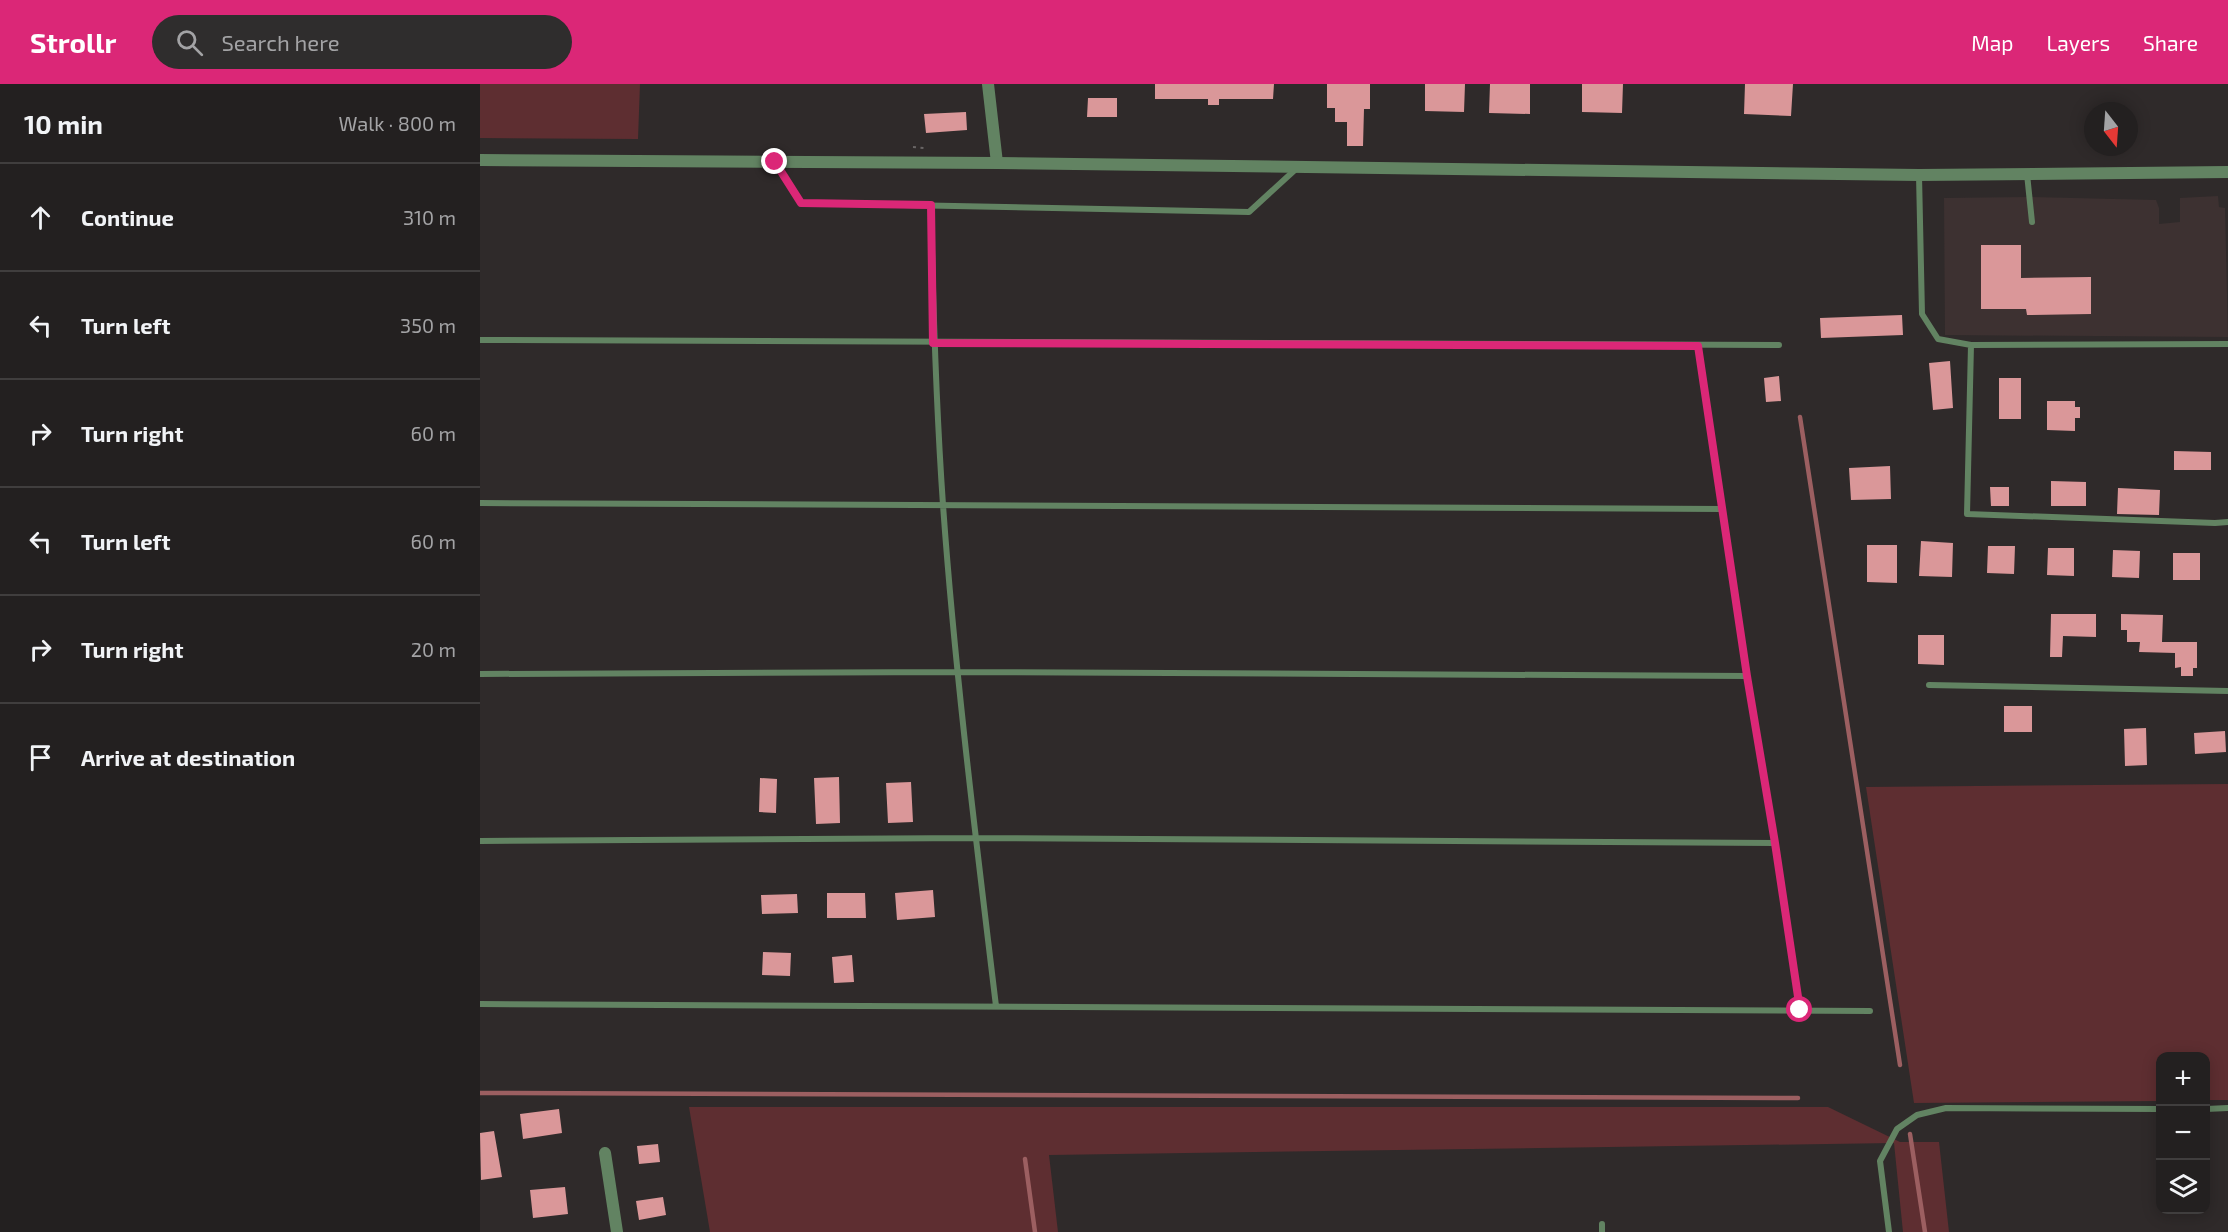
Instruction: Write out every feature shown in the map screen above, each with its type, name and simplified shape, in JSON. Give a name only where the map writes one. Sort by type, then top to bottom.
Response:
[{"type":"street","points":[[988,84],[997,163]]},
{"type":"street","points":[[480,160],[997,163],[1918,175],[2228,172]]},
{"type":"street","points":[[605,1153],[617,1232]]},
{"type":"lane","points":[[775,162],[801,203],[1249,212],[1297,167]]},
{"type":"lane","points":[[2027,174],[2032,222]]},
{"type":"lane","points":[[1918,175],[1922,314],[1938,339],[1971,345],[2228,344]]},
{"type":"lane","points":[[931,205],[933,343],[943,506],[975,838],[996,1006]]},
{"type":"lane","points":[[480,340],[1779,345]]},
{"type":"lane","points":[[1971,345],[1967,514],[2228,522]]},
{"type":"lane","points":[[1698,346],[1800,1010]]},
{"type":"lane","points":[[480,503],[1723,509]]},
{"type":"lane","points":[[480,674],[958,672],[1747,676]]},
{"type":"lane","points":[[1929,685],[2228,691]]},
{"type":"lane","points":[[480,841],[975,838],[1775,843]]},
{"type":"lane","points":[[480,1004],[1870,1011]]},
{"type":"lane","points":[[1889,1232],[1880,1161],[1897,1129],[1917,1115],[1946,1108],[2156,1109]]},
{"type":"lane","points":[[2210,1108],[2228,1108]]},
{"type":"lane","points":[[1602,1224],[1602,1232]]},
{"type":"shaded area","points":[[480,84],[640,84],[638,139],[480,138]]},
{"type":"shaded area","points":[[2218,196],[2219,207],[2225,208],[2228,337],[1945,335],[1944,198],[2029,197],[2156,200],[2159,208],[2159,224],[2180,222],[2180,198]]},
{"type":"shaded area","points":[[2228,784],[2228,1100],[2210,1100],[2210,1052],[2156,1052],[2156,1101],[1914,1103],[1866,787]]},
{"type":"shaded area","points":[[689,1107],[1828,1107],[1900,1142],[1939,1142],[1949,1232],[1903,1232],[1894,1143],[1049,1155],[1058,1232],[710,1232]]},
{"type":"building","points":[[1155,84],[1274,84],[1273,99],[1219,99],[1219,105],[1208,105],[1208,99],[1155,99]]},
{"type":"building","points":[[1327,84],[1370,84],[1370,109],[1364,109],[1363,146],[1347,146],[1347,122],[1335,122],[1335,108],[1327,108]]},
{"type":"building","points":[[1425,84],[1465,84],[1464,112],[1425,111]]},
{"type":"building","points":[[1490,84],[1530,84],[1530,114],[1489,113]]},
{"type":"building","points":[[1582,84],[1623,84],[1622,113],[1582,112]]},
{"type":"building","points":[[1745,84],[1793,84],[1791,116],[1744,114]]},
{"type":"building","points":[[1088,98],[1117,98],[1117,117],[1087,117]]},
{"type":"building","points":[[966,112],[967,130],[926,133],[924,114]]},
{"type":"building","points":[[1981,245],[2021,245],[2021,278],[2091,277],[2091,314],[2027,315],[2026,309],[1981,309]]},
{"type":"building","points":[[1902,315],[1903,335],[1821,338],[1820,318]]},
{"type":"building","points":[[1950,361],[1953,408],[1933,410],[1929,363]]},
{"type":"building","points":[[1779,376],[1781,401],[1766,402],[1764,378]]},
{"type":"building","points":[[1999,378],[2021,378],[2021,419],[1999,419]]},
{"type":"building","points":[[2047,401],[2075,401],[2075,407],[2080,407],[2080,418],[2075,418],[2075,431],[2047,430]]},
{"type":"building","points":[[2174,451],[2211,452],[2211,470],[2174,470]]},
{"type":"building","points":[[1890,466],[1891,499],[1851,500],[1849,468]]},
{"type":"building","points":[[2051,481],[2086,482],[2086,506],[2051,506]]},
{"type":"building","points":[[1990,487],[2009,487],[2009,506],[1991,506]]},
{"type":"building","points":[[2118,488],[2160,490],[2159,515],[2117,514]]},
{"type":"building","points":[[1921,541],[1953,543],[1952,577],[1919,576]]},
{"type":"building","points":[[1867,545],[1897,545],[1897,583],[1867,582]]},
{"type":"building","points":[[1988,546],[2015,546],[2014,574],[1987,573]]},
{"type":"building","points":[[2048,548],[2074,548],[2074,576],[2047,575]]},
{"type":"building","points":[[2113,550],[2140,551],[2139,578],[2112,577]]},
{"type":"building","points":[[2173,553],[2200,553],[2200,580],[2173,580]]},
{"type":"building","points":[[2051,614],[2096,614],[2096,637],[2063,636],[2062,657],[2050,657]]},
{"type":"building","points":[[2121,614],[2163,615],[2162,642],[2197,642],[2197,668],[2193,668],[2193,676],[2181,676],[2181,667],[2175,668],[2175,653],[2139,652],[2140,642],[2127,642],[2127,630],[2121,630]]},
{"type":"building","points":[[1918,635],[1944,635],[1944,665],[1918,664]]},
{"type":"building","points":[[2004,706],[2032,706],[2032,732],[2004,732]]},
{"type":"building","points":[[2146,728],[2147,765],[2125,766],[2124,729]]},
{"type":"building","points":[[2225,731],[2226,752],[2195,754],[2194,733]]},
{"type":"building","points":[[839,777],[840,823],[816,824],[814,778]]},
{"type":"building","points":[[760,778],[777,779],[776,813],[759,812]]},
{"type":"building","points":[[911,782],[913,822],[888,823],[886,783]]},
{"type":"building","points":[[933,890],[935,917],[897,920],[895,893]]},
{"type":"building","points":[[827,893],[865,893],[866,918],[827,918]]},
{"type":"building","points":[[797,894],[798,913],[762,914],[761,895]]},
{"type":"building","points":[[763,952],[791,953],[790,976],[762,975]]},
{"type":"building","points":[[852,955],[854,982],[834,983],[832,957]]},
{"type":"building","points":[[559,1109],[562,1133],[523,1139],[520,1114]]},
{"type":"building","points":[[494,1131],[502,1177],[481,1180],[480,1133]]},
{"type":"building","points":[[658,1144],[660,1162],[639,1164],[637,1146]]},
{"type":"building","points":[[565,1187],[568,1214],[533,1218],[530,1190]]},
{"type":"building","points":[[663,1197],[666,1215],[639,1220],[636,1201]]},
{"type":"waterway","points":[[1800,417],[1900,1065]]},
{"type":"waterway","points":[[480,1093],[1798,1098]]},
{"type":"waterway","points":[[1910,1134],[1925,1232]]},
{"type":"waterway","points":[[1025,1159],[1035,1232]]},
{"type":"route","points":[[775,162],[801,203],[931,205],[933,343],[1698,346],[1800,1010]]}]
